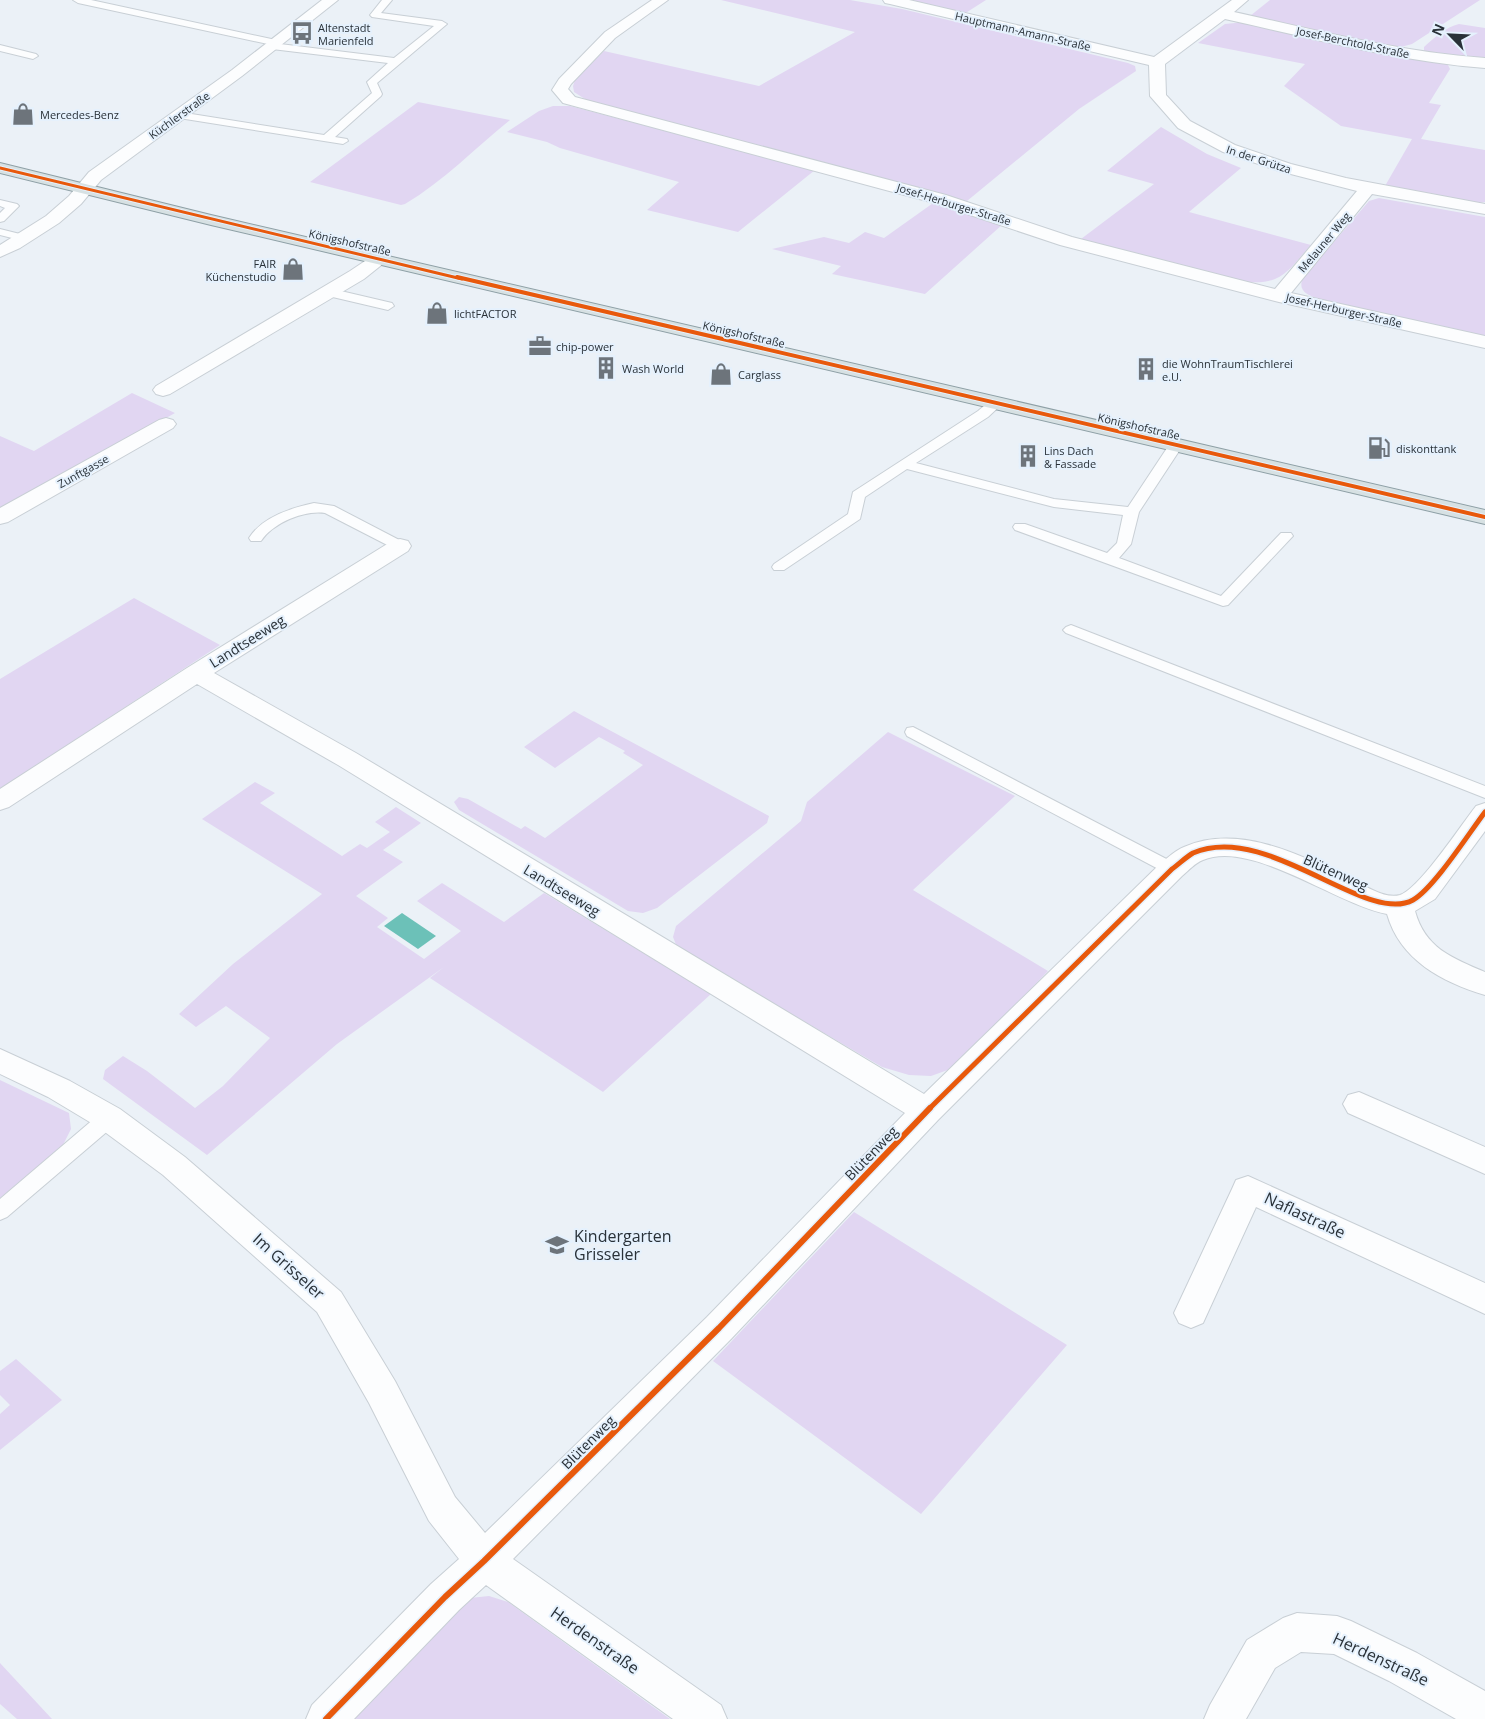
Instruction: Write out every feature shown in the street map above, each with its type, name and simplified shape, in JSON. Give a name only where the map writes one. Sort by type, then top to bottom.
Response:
[{"type":"main road","name":"Königshofstraße","points":[[0,168],[86,190],[1485,517]]},
{"type":"street","name":"Küchlerstraße","points":[[10,244],[57,217],[86,190],[95,176],[331,0]]},
{"type":"street","name":"Josef-Herburger-Straße","points":[[661,0],[633,18],[603,42],[564,82],[560,90],[564,96],[569,100],[596,108],[940,198],[1066,241],[1280,296],[1485,342]]},
{"type":"street","name":"Hauptmann-Amann-Straße","points":[[890,0],[1157,62]]},
{"type":"street","points":[[1157,62],[1184,40],[1241,0]]},
{"type":"street","name":"Josef-Berchtold-Straße","points":[[1223,14],[1390,50],[1437,58],[1485,63]]},
{"type":"street","name":"In der Grütza","points":[[1157,62],[1153,79],[1157,94],[1170,112],[1184,125],[1204,137],[1242,155],[1267,163],[1369,187],[1485,209]]},
{"type":"street","name":"Melauner Weg","points":[[1280,296],[1369,187]]},
{"type":"street","name":"Königshofstraße","points":[[162,390],[328,292],[380,259]]},
{"type":"street","name":"Zunftgasse","points":[[0,517],[166,424]]},
{"type":"street","name":"Landtseeweg","points":[[0,801],[196,673],[400,546]]},
{"type":"street","name":"Landtseeweg","points":[[196,673],[355,764],[927,1111]]},
{"type":"street","points":[[1485,812],[1425,892],[1415,900],[1399,905],[1402,920],[1408,934],[1422,953],[1453,970],[1485,984]]},
{"type":"street","name":"Blütenweg","points":[[326,1719],[445,1597],[484,1561],[719,1328],[927,1111],[1172,869],[1194,854],[1217,848],[1237,847],[1304,869],[1364,897],[1384,904],[1399,905]]},
{"type":"street","name":"Im Grisseler","points":[[0,1061],[59,1089],[109,1118],[174,1166],[329,1302],[382,1392],[442,1509],[484,1561]]},
{"type":"street","points":[[1359,1104],[1485,1162]]},
{"type":"street","name":"Naflastraße","points":[[1191,1313],[1248,1189],[1485,1299]]},
{"type":"street","name":"Herdenstraße","points":[[484,1561],[707,1719]]},
{"type":"street","name":"Herdenstraße","points":[[1224,1719],[1261,1654],[1297,1632],[1337,1635],[1403,1667],[1485,1713]]},
{"type":"lane","points":[[78,0],[274,44],[396,61]]},
{"type":"lane","points":[[326,139],[377,94],[372,82],[442,24],[375,15],[387,0]]},
{"type":"lane","points":[[0,48],[34,56]]},
{"type":"lane","points":[[179,115],[344,141]]},
{"type":"lane","points":[[0,203],[14,206],[0,219]]},
{"type":"lane","points":[[328,292],[388,306]]},
{"type":"lane","points":[[779,567],[855,516],[858,495],[983,414],[996,403]]},
{"type":"lane","points":[[1109,559],[1124,544],[1132,512],[1176,445]]},
{"type":"lane","points":[[904,464],[1054,503],[1132,512]]},
{"type":"lane","points":[[256,538],[259,532],[285,516],[314,507],[328,509],[400,546]]},
{"type":"lane","points":[[1020,527],[1223,602],[1286,536]]},
{"type":"lane","points":[[1071,630],[1485,792]]},
{"type":"lane","points":[[913,732],[1172,869]]},
{"type":"lane","points":[[0,1211],[109,1118]]},
{"type":"shaded area","points":[[721,0],[850,0],[902,9],[1128,63],[1135,66],[1136,71],[1079,109],[967,201],[588,101],[574,92],[575,80],[604,51],[759,86],[855,32]]},
{"type":"shaded area","points":[[900,0],[986,0],[964,14]]},
{"type":"shaded area","points":[[1270,0],[1480,0],[1412,44],[1397,48],[1250,16]]},
{"type":"shaded area","points":[[1245,22],[1447,63],[1450,69],[1429,103],[1441,105],[1421,139],[1485,150],[1485,202],[1480,203],[1385,186],[1412,139],[1341,126],[1284,86],[1305,64],[1198,43],[1225,24]]},
{"type":"shaded area","points":[[1459,24],[1485,28],[1485,59],[1424,52],[1424,47],[1436,37]]},
{"type":"shaded area","points":[[418,102],[510,120],[446,175],[405,204],[401,205],[310,182]]},
{"type":"shaded area","points":[[553,106],[570,106],[815,170],[738,232],[647,210],[679,182],[560,148],[547,142],[507,132],[539,111]]},
{"type":"shaded area","points":[[1161,127],[1207,154],[1241,168],[1189,212],[1311,245],[1291,268],[1284,274],[1269,281],[1247,282],[1081,239],[1154,184],[1107,171]]},
{"type":"shaded area","points":[[1379,198],[1485,217],[1485,336],[1319,299],[1305,292],[1301,286],[1303,278],[1369,201]]},
{"type":"shaded area","points":[[936,201],[1003,224],[925,294],[832,274],[841,266],[772,249],[824,237],[849,243],[865,232],[884,238]]},
{"type":"shaded area","points":[[132,393],[175,413],[0,512],[0,436],[34,451]]},
{"type":"shaded area","points":[[134,598],[220,645],[0,789],[0,679]]},
{"type":"shaded area","points":[[574,711],[769,816],[767,823],[657,908],[643,913],[628,911],[459,810],[454,802],[459,797],[468,799],[521,829],[525,826],[545,838],[643,765],[623,753],[625,751],[599,737],[555,768],[524,747]]},
{"type":"shaded area","points":[[888,732],[1015,796],[913,890],[1048,971],[956,1067],[931,1076],[909,1075],[882,1067],[677,947],[673,937],[676,926],[801,821],[807,802]]},
{"type":"shaded area","points":[[255,782],[275,793],[260,803],[342,856],[360,844],[367,848],[390,832],[375,822],[396,807],[421,823],[383,850],[403,862],[356,896],[388,918],[377,927],[424,959],[461,931],[417,901],[442,883],[504,922],[544,893],[711,994],[603,1092],[430,978],[444,967],[337,1044],[207,1155],[103,1079],[105,1070],[123,1056],[147,1071],[195,1108],[223,1086],[270,1038],[226,1006],[196,1027],[179,1014],[233,964],[322,894],[202,819]]},
{"type":"shaded area","points":[[402,913],[436,936],[418,949],[384,926]]},
{"type":"shaded area","points":[[0,1080],[69,1113],[71,1129],[63,1145],[0,1198]]},
{"type":"shaded area","points":[[854,1212],[1067,1345],[921,1514],[713,1361]]},
{"type":"shaded area","points":[[16,1359],[62,1400],[0,1450],[0,1414],[10,1405],[0,1395],[0,1371]]},
{"type":"shaded area","points":[[489,1596],[508,1602],[670,1719],[353,1719],[470,1598]]},
{"type":"shaded area","points":[[0,1663],[52,1719],[17,1719],[0,1704]]},
{"type":"cycle path","points":[[0,168],[211,220],[1485,517]]},
{"type":"cycle path","points":[[326,1719],[445,1597],[484,1561],[719,1328],[927,1111],[1172,869],[1194,853],[1212,848],[1252,851],[1292,864],[1371,900],[1398,905],[1409,902],[1425,892],[1485,812]]},
{"type":"place","name":"Altenstadt Marienfeld","points":[[302,33]]},
{"type":"place","name":"Mercedes-Benz","points":[[23,114]]},
{"type":"place","name":"FAIR Küchenstudio","points":[[293,269]]},
{"type":"place","name":"lichtFACTOR","points":[[437,313]]},
{"type":"place","name":"chip-power","points":[[540,346]]},
{"type":"place","name":"Wash World","points":[[606,368]]},
{"type":"place","name":"die WohnTraumTischlerei e.U.","points":[[1146,369]]},
{"type":"place","name":"Carglass","points":[[721,374]]},
{"type":"place","name":"diskonttank","points":[[1379,448]]},
{"type":"place","name":"Lins Dach & Fassade","points":[[1028,456]]},
{"type":"place","name":"Kindergarten Grisseler","points":[[557,1245]]}]
